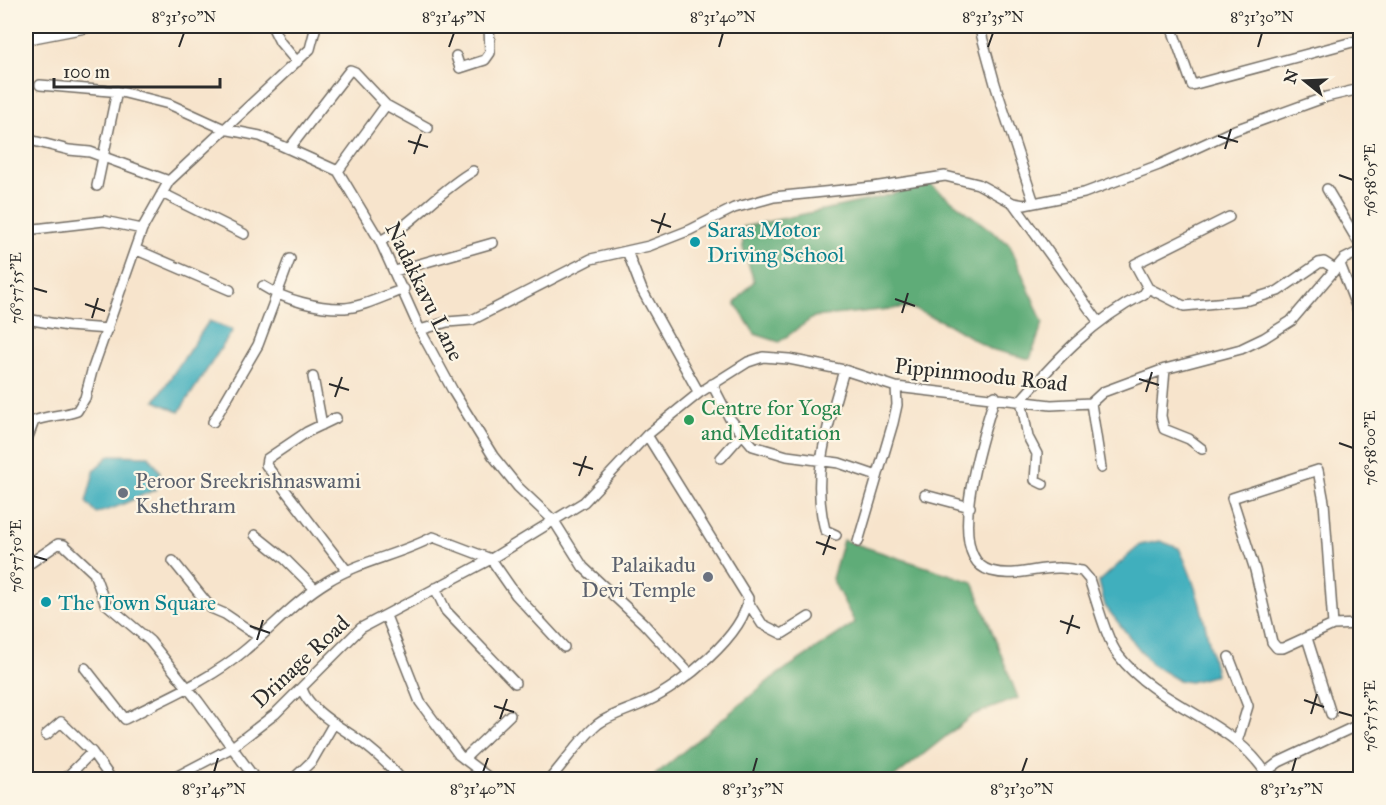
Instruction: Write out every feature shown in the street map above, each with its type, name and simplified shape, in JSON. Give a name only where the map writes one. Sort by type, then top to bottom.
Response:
[{"type":"street","points":[[26,38],[88,26]]},
{"type":"street","points":[[272,26],[280,42],[297,62]]},
{"type":"street","points":[[26,442],[34,421],[49,415],[67,415],[77,411],[85,398],[92,371],[137,250],[142,230],[170,181],[310,49],[316,26]]},
{"type":"street","points":[[456,56],[460,68],[485,60],[490,53],[489,26]]},
{"type":"street","points":[[980,26],[995,84],[1034,203]]},
{"type":"street","points":[[1171,26],[1192,85],[1360,40]]},
{"type":"street","points":[[289,149],[350,70],[355,72],[386,105],[428,128]]},
{"type":"street","points":[[40,85],[117,91],[169,104],[224,129],[260,136],[338,171],[386,105]]},
{"type":"street","points":[[420,330],[447,322],[472,320],[591,259],[650,246],[690,230],[734,208],[774,197],[832,189],[873,187],[945,176],[978,184],[1013,203],[1024,206],[1084,193],[1159,165],[1235,130],[1326,97],[1360,89]]},
{"type":"street","points":[[97,186],[117,91]]},
{"type":"street","points":[[26,139],[103,157],[170,181]]},
{"type":"street","name":"Nadakkavu Lane","points":[[338,171],[380,241],[404,289],[420,330],[453,391],[493,456],[518,487],[554,520],[583,567],[643,623],[689,673]]},
{"type":"street","points":[[380,241],[405,226],[438,194],[473,171]]},
{"type":"street","points":[[1327,189],[1360,245]]},
{"type":"street","points":[[162,193],[244,234]]},
{"type":"street","points":[[1013,203],[1098,321]]},
{"type":"street","points":[[1229,217],[1136,262],[1134,266],[1148,288],[1184,306],[1249,300],[1278,291],[1319,263],[1324,262],[1337,267],[1360,316]]},
{"type":"street","points":[[26,230],[104,221],[142,230]]},
{"type":"street","points":[[395,271],[493,243]]},
{"type":"street","points":[[137,250],[230,290]]},
{"type":"street","points":[[627,251],[642,290],[699,393]]},
{"type":"street","name":"Pippinmoodu Road","points":[[554,520],[584,502],[647,435],[699,393],[748,362],[764,357],[844,369],[896,387],[995,396],[1051,405],[1091,403],[1103,392],[1165,369],[1241,349],[1264,338],[1291,321],[1337,267],[1353,253],[1360,251]]},
{"type":"street","points":[[213,422],[258,345],[290,259]]},
{"type":"street","points":[[263,286],[276,294],[321,305],[347,308],[404,289]]},
{"type":"street","points":[[1043,484],[1035,480],[1037,454],[1028,437],[1021,400],[1061,355],[1098,321],[1144,294],[1148,288]]},
{"type":"street","points":[[26,319],[68,326],[108,329]]},
{"type":"street","points":[[836,535],[825,530],[822,519],[820,459],[844,369]]},
{"type":"street","points":[[1165,369],[1161,416],[1164,429],[1189,440],[1202,449]]},
{"type":"street","points":[[313,377],[322,425]]},
{"type":"street","points":[[712,384],[730,419],[753,446],[787,456],[820,459],[877,476]]},
{"type":"street","points":[[858,542],[897,405],[896,387]]},
{"type":"street","points":[[995,396],[972,471],[968,544],[978,563],[988,571],[1001,574],[1022,574],[1059,567],[1082,572],[1089,579],[1117,655],[1146,685],[1237,742],[1268,776],[1279,762],[1360,724]]},
{"type":"street","points":[[1091,403],[1101,468]]},
{"type":"street","points":[[336,418],[281,448],[267,459],[266,465],[347,571]]},
{"type":"street","points":[[721,458],[743,433]]},
{"type":"street","points":[[647,435],[762,624],[782,634],[809,617]]},
{"type":"street","points":[[1333,625],[1324,502],[1318,470],[1232,498],[1255,570],[1272,642],[1277,648],[1283,648],[1333,625],[1360,624]]},
{"type":"street","points":[[925,495],[970,507]]},
{"type":"street","name":"Drinage Road","points":[[171,780],[231,748],[275,714],[302,690],[361,628],[491,559],[554,520]]},
{"type":"street","points":[[255,535],[285,559],[315,589]]},
{"type":"street","points":[[85,668],[125,719],[188,687],[243,652],[292,605],[315,589],[347,571],[407,550],[433,537],[491,559],[516,595],[564,647]]},
{"type":"street","points":[[26,566],[58,544],[64,545],[94,573],[105,603],[150,642],[188,687],[256,780]]},
{"type":"street","points":[[173,561],[211,608],[225,614],[259,636]]},
{"type":"street","points":[[435,588],[446,611],[515,682]]},
{"type":"street","points":[[549,780],[599,723],[650,701],[689,673],[727,639],[743,618],[748,602]]},
{"type":"street","points":[[386,616],[420,702],[464,759],[492,780]]},
{"type":"street","points":[[1306,638],[1331,714]]},
{"type":"street","points":[[1229,657],[1248,705],[1237,742]]},
{"type":"street","points":[[302,690],[304,696],[334,723],[365,745],[402,780]]},
{"type":"street","points":[[464,759],[510,715]]},
{"type":"street","points":[[46,735],[61,722],[92,752],[112,780]]},
{"type":"street","points":[[292,780],[312,761],[334,723]]},
{"type":"street","points":[[63,780],[92,752]]},
{"type":"green space","points":[[930,184],[1010,245],[1043,323],[1030,359],[990,349],[948,324],[909,307],[814,317],[779,342],[755,334],[735,303],[754,281],[743,248],[743,227],[870,200]]},
{"type":"green space","points":[[843,540],[973,582],[1018,698],[973,715],[892,779],[649,780],[772,678],[855,623],[832,579]]},
{"type":"water","points":[[209,321],[233,330],[179,412],[155,401]]},
{"type":"water","points":[[110,455],[149,456],[160,472],[155,490],[96,513],[86,502],[95,469]]},
{"type":"water","points":[[1160,541],[1179,548],[1186,563],[1202,610],[1216,675],[1190,682],[1178,680],[1151,664],[1105,606],[1099,582],[1140,545]]},
{"type":"place","name":"Saras Motor Driving School","points":[[695,242]]},
{"type":"place","name":"Centre for Yoga and Meditation","points":[[689,420]]},
{"type":"place","name":"Peroor Sreekrishnaswami Kshethram","points":[[123,493]]},
{"type":"place","name":"Palaikadu Devi Temple","points":[[708,577]]},
{"type":"place","name":"The Town Square","points":[[46,602]]}]
